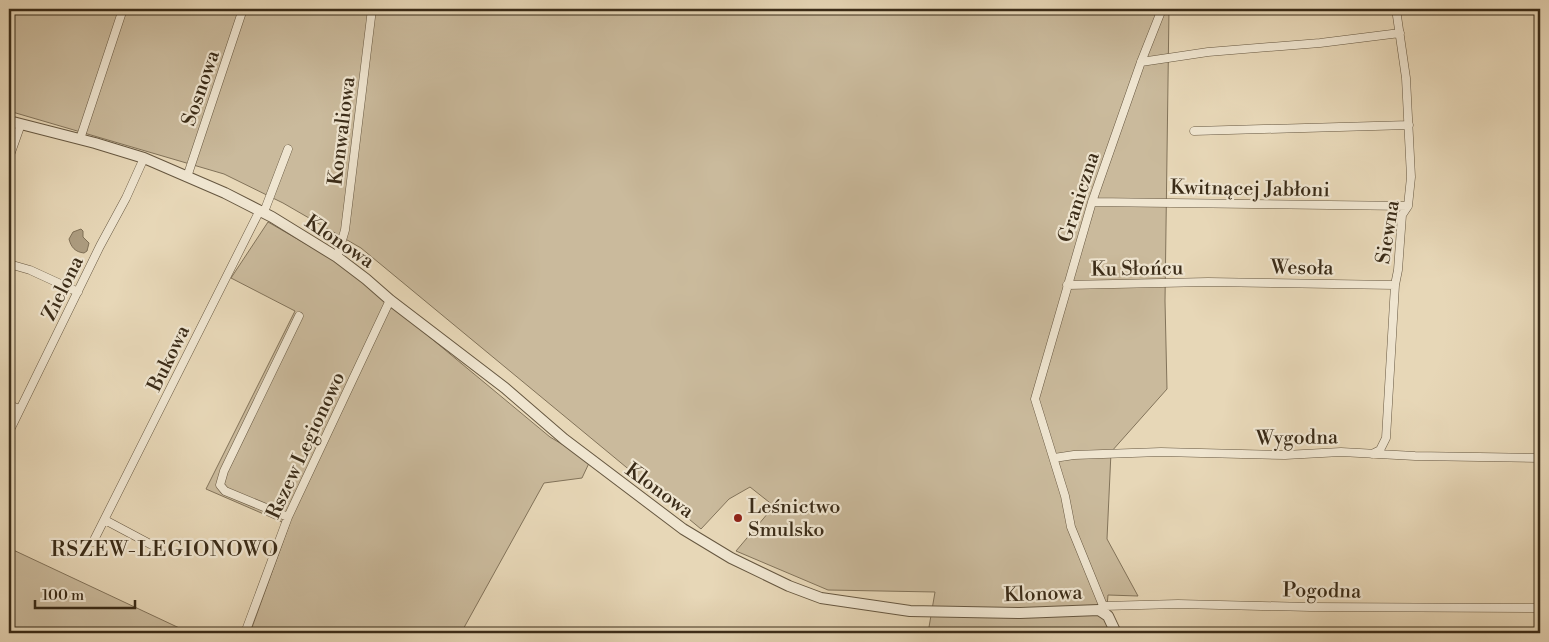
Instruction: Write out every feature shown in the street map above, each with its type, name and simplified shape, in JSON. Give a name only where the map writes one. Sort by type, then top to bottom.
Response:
[{"type":"street","points":[[80,139],[123,9]]},
{"type":"street","name":"Sosnowa","points":[[187,177],[243,9]]},
{"type":"street","name":"Konwaliowa","points":[[337,257],[345,230],[372,9]]},
{"type":"street","name":"Graniczna","points":[[1054,458],[1035,399],[1092,202],[1141,62],[1162,9]]},
{"type":"street","name":"Siewna","points":[[1372,454],[1380,450],[1386,438],[1395,284],[1398,270],[1402,215],[1408,206],[1411,178],[1406,78],[1396,9]]},
{"type":"street","points":[[1141,62],[1208,52],[1320,43],[1400,33]]},
{"type":"street","name":"Klonowa","points":[[9,121],[144,158],[262,211],[337,257],[505,388],[564,439],[683,529],[731,558],[789,586],[821,598],[903,610],[1020,613],[1105,610]]},
{"type":"street","points":[[9,158],[21,124]]},
{"type":"street","points":[[1194,131],[1409,125]]},
{"type":"street","points":[[262,211],[288,149]]},
{"type":"street","name":"Zielona","points":[[9,432],[126,198],[144,158]]},
{"type":"street","name":"Kwitnącej Jabłoni","points":[[1092,202],[1408,206]]},
{"type":"street","name":"Bukowa","points":[[93,542],[262,211]]},
{"type":"street","points":[[9,264],[30,270],[78,292]]},
{"type":"street","name":"Ku Słońcu","points":[[1067,285],[1208,282]]},
{"type":"street","name":"Wesoła","points":[[1208,282],[1395,284]]},
{"type":"street","name":"Rszew Legionowo","points":[[245,633],[288,517],[390,300]]},
{"type":"street","points":[[288,517],[225,491],[220,485],[224,471],[299,316]]},
{"type":"street","points":[[9,405],[19,410]]},
{"type":"street","name":"Wygodna","points":[[1054,458],[1074,455],[1161,452],[1285,454],[1341,452],[1415,456],[1540,458]]},
{"type":"street","points":[[1054,458],[1066,496],[1071,527],[1116,633]]},
{"type":"street","points":[[105,520],[152,545]]},
{"type":"street","name":"Pogodna","points":[[1105,610],[1178,604],[1310,607],[1540,608]]},
{"type":"shaded area","points":[[13,9],[1169,9],[1165,301],[1167,389],[1111,452],[1107,539],[1138,596],[1108,595],[1106,618],[1112,633],[928,633],[935,592],[828,590],[736,551],[774,506],[750,487],[729,499],[701,529],[361,248],[283,203],[224,174],[9,111],[9,23]]},
{"type":"shaded area","points":[[268,222],[344,266],[550,437],[590,461],[582,478],[544,483],[461,633],[250,633],[289,525],[206,489],[295,311],[231,278]]},
{"type":"shaded area","points":[[81,229],[83,237],[89,243],[87,251],[84,253],[74,249],[69,239],[73,232]]},
{"type":"shaded area","points":[[9,548],[190,633],[9,633]]},
{"type":"place","name":"Leśnictwo Smulsko","points":[[738,518]]},
{"type":"district","name":"RSZEW-LEGIONOWO","points":[[165,549]]}]
